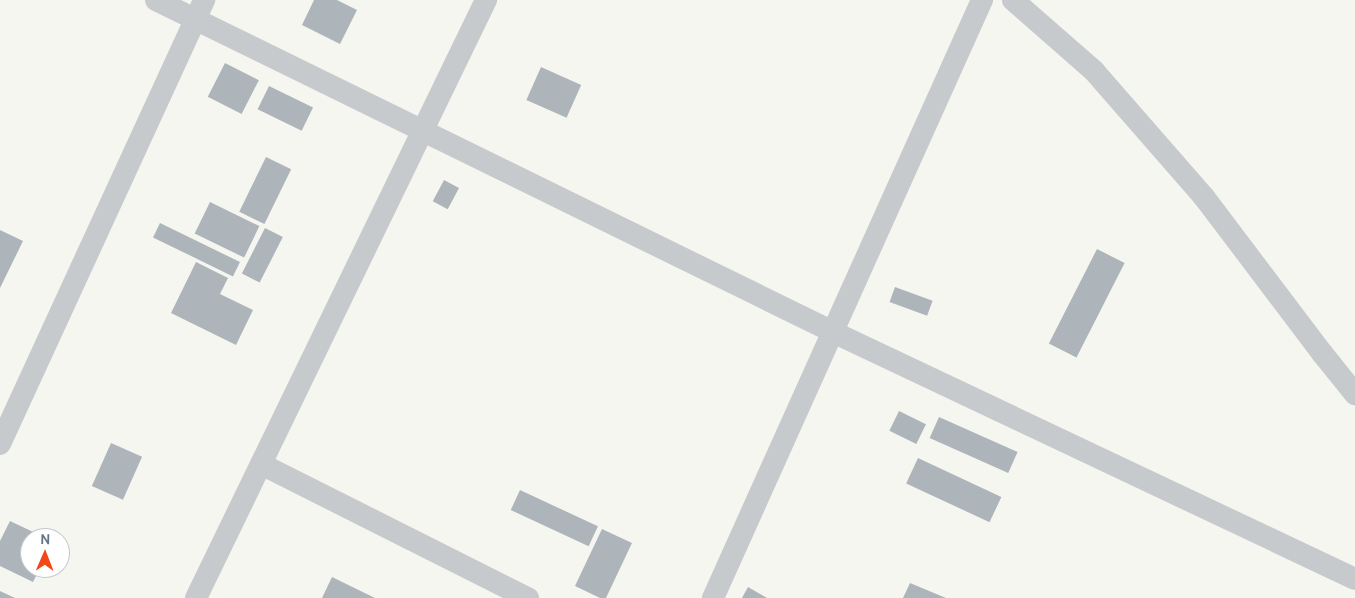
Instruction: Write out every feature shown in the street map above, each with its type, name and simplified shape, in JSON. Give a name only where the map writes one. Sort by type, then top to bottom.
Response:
[{"type":"street","points":[[156,0],[200,10],[423,132],[833,332],[1355,579]]},
{"type":"street","points":[[196,598],[486,0]]},
{"type":"street","points":[[713,598],[982,0]]},
{"type":"street","points":[[1013,0],[1094,71],[1198,189],[1322,354],[1355,394]]},
{"type":"street","points":[[0,444],[200,10]]},
{"type":"street","points":[[261,464],[528,598]]},
{"type":"building","points":[[314,0],[337,0],[357,10],[340,44],[302,25]]},
{"type":"building","points":[[225,63],[259,80],[242,114],[208,97]]},
{"type":"building","points":[[541,67],[581,85],[567,118],[526,100]]},
{"type":"building","points":[[269,86],[313,107],[302,131],[258,109]]},
{"type":"building","points":[[266,157],[291,169],[264,224],[239,212]]},
{"type":"building","points":[[444,180],[459,188],[448,209],[433,201]]},
{"type":"building","points":[[210,202],[259,226],[244,258],[195,233]]},
{"type":"building","points":[[160,223],[240,262],[233,276],[153,237]]},
{"type":"building","points":[[265,228],[283,237],[260,283],[242,273]]},
{"type":"building","points":[[0,230],[23,241],[0,288]]},
{"type":"building","points":[[1097,249],[1125,263],[1076,358],[1049,343]]},
{"type":"building","points":[[196,262],[228,278],[220,294],[253,310],[236,345],[171,313]]},
{"type":"building","points":[[895,287],[933,301],[927,316],[890,302]]},
{"type":"building","points":[[899,411],[926,424],[916,444],[889,431]]},
{"type":"building","points":[[939,417],[1018,452],[1008,473],[930,438]]},
{"type":"building","points":[[111,443],[142,457],[123,500],[92,486]]},
{"type":"building","points":[[918,458],[1001,497],[990,522],[906,483]]},
{"type":"building","points":[[520,490],[598,526],[589,546],[511,510]]},
{"type":"building","points":[[10,521],[25,528],[20,528],[20,576],[0,566],[0,541]]},
{"type":"building","points":[[602,529],[632,543],[606,598],[600,598],[575,586]]},
{"type":"building","points":[[332,577],[375,598],[322,598]]},
{"type":"building","points":[[25,578],[35,578],[33,582]]},
{"type":"building","points":[[910,583],[946,598],[903,598]]},
{"type":"building","points":[[748,587],[767,598],[742,598]]},
{"type":"building","points":[[0,591],[15,598],[0,598]]}]
